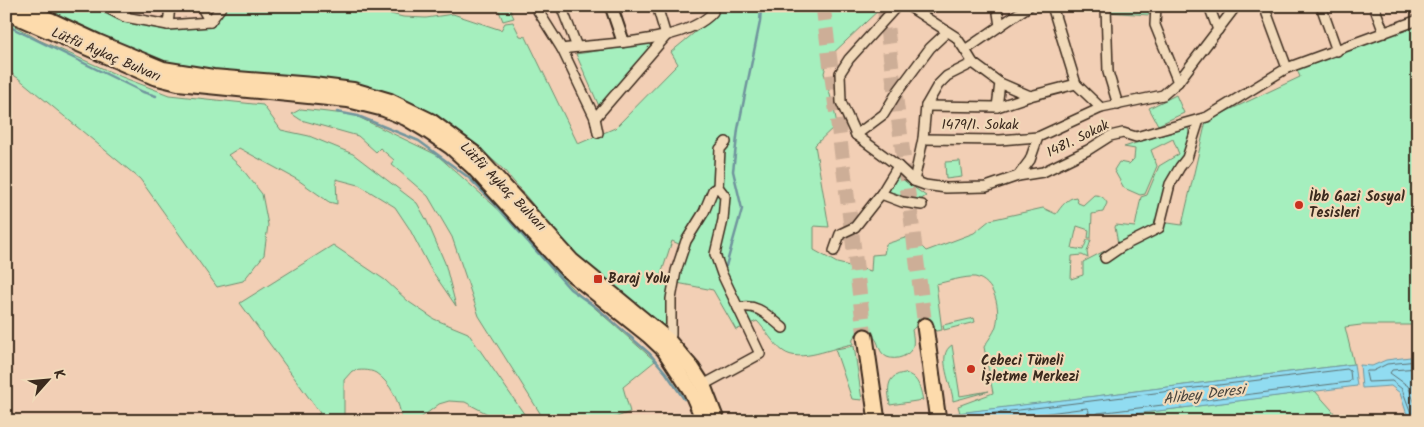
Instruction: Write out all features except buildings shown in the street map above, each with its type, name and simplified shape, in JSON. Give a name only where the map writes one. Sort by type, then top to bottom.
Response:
[{"type":"highway","points":[[925,326],[938,421]]},
{"type":"highway","points":[[865,338],[876,415]]},
{"type":"main road","name":"Lütfü Aykaç Bulvarı","points":[[20,6],[163,69],[369,105],[406,118],[452,147],[473,167],[567,270],[648,334],[664,350],[678,369],[697,388],[704,421]]},
{"type":"main road","name":"Lütfü Aykaç Bulvarı","points":[[6,12],[154,77],[178,83],[274,89],[336,87],[369,94],[409,109],[431,121],[474,153],[572,261],[668,340],[680,353],[697,388],[717,421]]},
{"type":"street","points":[[103,6],[125,17],[168,25],[210,22],[222,6]]},
{"type":"street","points":[[125,6],[125,17]]},
{"type":"street","points":[[168,25],[170,6]]},
{"type":"street","points":[[201,6],[210,22]]},
{"type":"street","points":[[535,6],[562,49],[595,118],[598,133]]},
{"type":"street","points":[[561,6],[578,47]]},
{"type":"street","points":[[611,6],[623,42]]},
{"type":"street","points":[[657,6],[666,36]]},
{"type":"street","points":[[897,6],[849,59],[840,73],[840,102],[856,135],[914,180],[923,139],[926,106],[938,84],[947,76],[973,63]]},
{"type":"street","points":[[908,6],[956,37],[973,63],[1000,83],[1030,96]]},
{"type":"street","points":[[997,6],[1000,26]]},
{"type":"street","points":[[965,50],[1029,6]]},
{"type":"street","points":[[1052,6],[1076,84],[1100,108]]},
{"type":"street","points":[[1106,6],[1108,72],[1118,105]]},
{"type":"street","points":[[1156,6],[1156,25],[1178,82]]},
{"type":"street","points":[[1209,6],[1218,30]]},
{"type":"street","points":[[1018,176],[1030,160],[1038,137],[1100,108],[1164,95],[1178,82],[1236,6]]},
{"type":"street","points":[[1264,6],[1286,68]]},
{"type":"street","points":[[1321,6],[1337,51]]},
{"type":"street","points":[[1374,6],[1384,33]]},
{"type":"street","points":[[562,49],[666,36],[686,30],[706,20],[714,8]]},
{"type":"street","name":"1481. Sokak","points":[[914,180],[925,185],[946,188],[986,187],[1018,176],[1042,172],[1088,150],[1110,136],[1123,134],[1136,137],[1203,118],[1286,68],[1418,20]]},
{"type":"street","points":[[856,135],[884,114],[898,91],[930,48],[948,32]]},
{"type":"street","points":[[595,118],[666,36]]},
{"type":"street","points":[[997,107],[1000,83]]},
{"type":"street","points":[[926,106],[997,107],[1076,84]]},
{"type":"street","points":[[1105,258],[1159,228],[1170,184],[1187,158],[1203,118]]},
{"type":"street","name":"1479/1. Sokak","points":[[923,139],[1000,140],[1038,137]]},
{"type":"street","points":[[697,388],[760,354],[722,274],[715,254],[723,220],[725,196],[718,187],[720,149],[726,142]]},
{"type":"street","points":[[834,251],[840,234],[854,227],[881,194],[898,166]]},
{"type":"street","points":[[668,340],[671,335],[671,299],[676,271],[686,241],[704,212],[713,190],[718,187]]},
{"type":"street","points":[[881,194],[902,202],[922,205]]},
{"type":"street","points":[[738,308],[746,306],[760,309],[783,328]]},
{"type":"green space","points":[[37,6],[92,6],[118,20],[169,29],[214,25],[228,6],[358,6],[403,17],[426,18],[453,14],[501,30],[505,23],[513,22],[520,36],[526,37],[578,144],[615,128],[678,64],[671,52],[716,15],[723,6],[883,6],[828,58],[824,73],[837,124],[815,145],[829,227],[814,226],[814,250],[837,263],[871,271],[872,255],[884,254],[886,244],[911,236],[926,251],[974,233],[990,220],[1043,208],[1056,214],[1064,203],[1070,199],[1076,197],[1078,203],[1083,205],[1094,195],[1100,196],[1107,203],[1103,212],[1092,214],[1091,238],[1088,238],[1089,230],[1077,226],[1072,248],[1083,250],[1087,240],[1091,240],[1087,252],[1088,258],[1082,255],[1072,256],[1071,279],[1083,275],[1083,262],[1118,244],[1116,225],[1135,227],[1141,197],[1147,195],[1159,166],[1179,154],[1173,139],[1151,150],[1157,166],[1145,194],[1140,195],[1124,188],[1114,170],[1119,162],[1129,164],[1134,159],[1135,149],[1124,147],[1188,126],[1190,142],[1154,228],[1168,223],[1182,225],[1206,121],[1300,77],[1296,67],[1418,24],[1418,325],[1361,325],[1345,327],[1354,364],[960,413],[958,406],[993,393],[984,347],[995,329],[998,312],[992,290],[982,280],[975,277],[966,277],[936,284],[942,330],[936,331],[924,324],[915,327],[912,330],[913,346],[902,357],[887,357],[880,350],[873,336],[860,332],[854,337],[853,344],[817,354],[790,355],[773,341],[757,321],[736,330],[713,290],[677,283],[688,248],[672,241],[660,278],[672,284],[666,305],[670,329],[667,330],[576,256],[504,170],[474,143],[442,120],[392,97],[345,82],[178,66],[161,61]]},
{"type":"green space","points":[[497,6],[508,6],[514,18],[503,21]]},
{"type":"green space","points":[[1107,6],[1149,6],[1149,15],[1107,12]]},
{"type":"green space","points":[[6,21],[39,40],[122,77],[169,95],[263,105],[281,130],[309,136],[353,154],[417,203],[445,263],[456,306],[430,268],[409,228],[395,207],[359,185],[336,179],[337,204],[329,202],[298,180],[239,148],[228,155],[240,166],[262,194],[268,225],[264,255],[243,281],[217,287],[140,179],[6,70]]},
{"type":"green space","points":[[653,43],[599,106],[576,54]]},
{"type":"green space","points":[[1176,95],[1184,113],[1158,125],[1149,108]]},
{"type":"green space","points":[[301,109],[354,115],[437,155],[509,219],[571,287],[655,361],[623,387],[630,412],[607,421],[545,421],[479,316],[452,237],[428,196],[391,164],[394,160],[380,148],[376,152],[358,136],[301,120],[292,114]]},
{"type":"green space","points":[[960,161],[962,177],[946,179],[945,162]]},
{"type":"green space","points":[[898,176],[926,196],[920,200],[887,191]]},
{"type":"green space","points":[[333,245],[385,280],[409,302],[434,319],[468,333],[529,421],[501,421],[465,402],[449,401],[439,404],[417,421],[402,421],[397,401],[386,382],[376,373],[364,370],[352,371],[344,380],[344,421],[308,421],[320,413],[240,303]]},
{"type":"green space","points":[[974,318],[975,322],[944,330],[943,325]]},
{"type":"green space","points":[[952,345],[960,396],[989,391],[953,401],[945,363],[947,350]]},
{"type":"green space","points":[[854,346],[862,400],[852,399],[835,349]]},
{"type":"green space","points":[[905,373],[916,380],[923,400],[890,405],[889,384],[894,377]]},
{"type":"green space","points":[[1315,391],[1339,421],[1079,421]]},
{"type":"water","points":[[1418,356],[1418,421],[1409,421],[1400,393],[1391,386],[1362,388],[1360,365],[1372,366],[1386,360]]},
{"type":"water","name":"Alibey Deresi","points":[[1354,364],[1357,386],[1079,421],[893,421]]},
{"type":"waterway","points":[[726,266],[742,209],[733,171],[738,129],[760,22],[761,6]]},
{"type":"waterway","points":[[6,25],[143,92],[156,96]]},
{"type":"waterway","points":[[337,112],[358,116],[419,141],[468,177],[491,200],[570,289],[597,308],[650,354],[684,399]]},
{"type":"tunnel","points":[[823,6],[865,337]]},
{"type":"tunnel","points":[[884,6],[925,326]]},
{"type":"place","name":"İbb Gazi Sosyal Tesisleri","points":[[1299,205]]},
{"type":"place","name":"Baraj Yolu","points":[[598,279]]},
{"type":"place","name":"Cebeci Tüneli İşletme Merkezi","points":[[971,369]]}]
